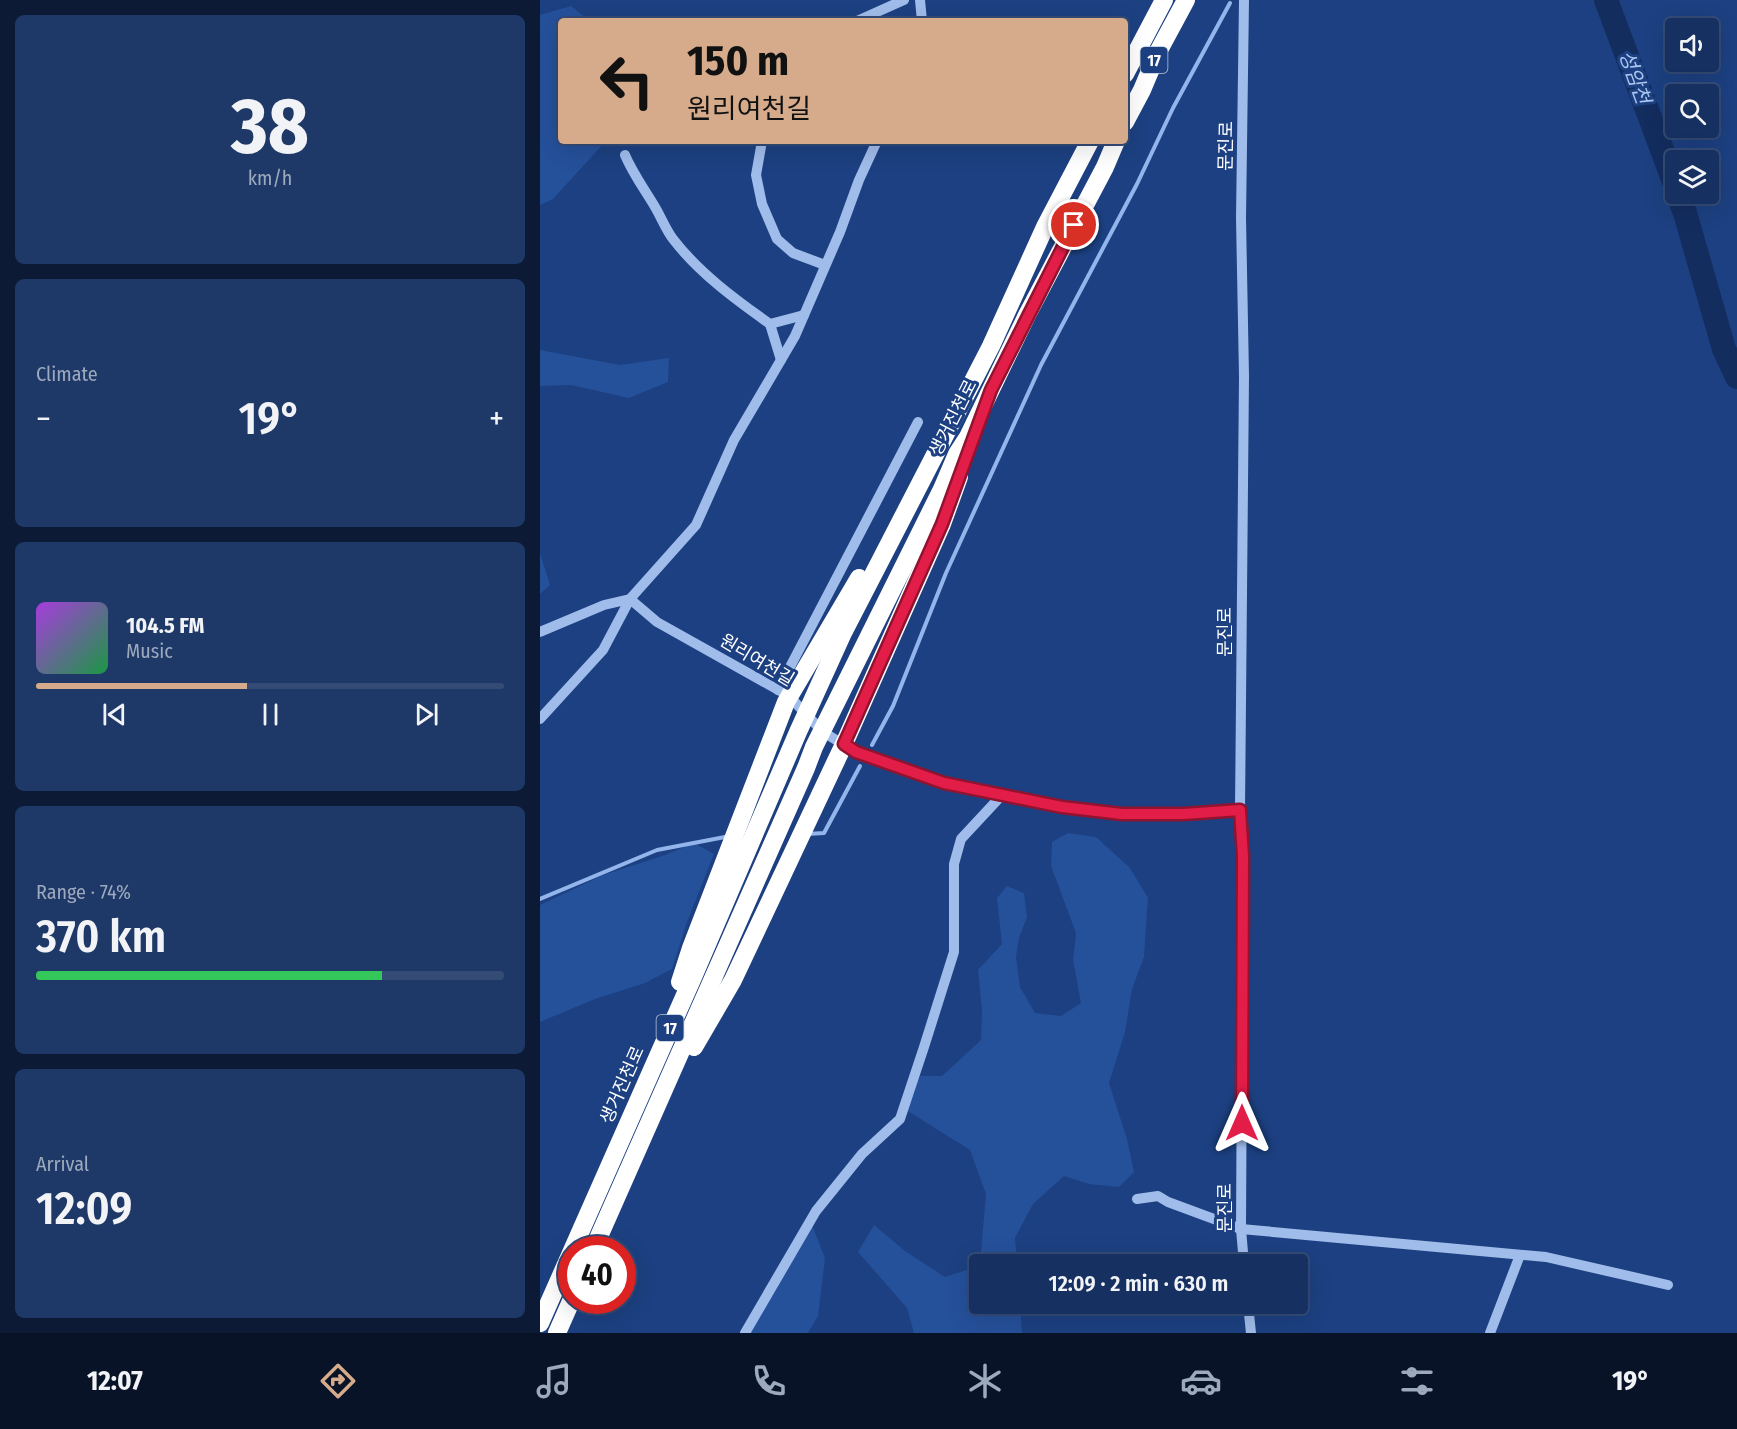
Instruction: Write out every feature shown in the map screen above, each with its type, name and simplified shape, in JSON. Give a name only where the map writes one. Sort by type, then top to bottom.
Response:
[{"type":"highway","name":"17","points":[[1128,68],[1164,0]]},
{"type":"highway","name":"17","points":[[1128,116],[1158,52],[1186,0]]},
{"type":"highway","name":"생거진천로","points":[[540,1323],[842,635],[991,346],[1045,227],[1088,144]]},
{"type":"highway","name":"생거진천로","points":[[647,1126],[814,747],[942,489],[957,454],[1115,144]]},
{"type":"highway","points":[[647,1126],[733,980],[844,744],[942,524],[991,390]]},
{"type":"highway","points":[[658,1056],[691,948],[784,693],[956,414]]},
{"type":"highway","name":"17","points":[[599,1236],[647,1126]]},
{"type":"highway","points":[[557,1333],[565,1314]]},
{"type":"street","points":[[864,18],[904,0]]},
{"type":"street","points":[[921,0],[922,18]]},
{"type":"street","name":"문진로","points":[[1243,1254],[1241,1228],[1243,856],[1240,810],[1244,388],[1241,218],[1244,0]]},
{"type":"street","points":[[761,144],[756,175],[762,204],[777,239],[793,253],[825,265]]},
{"type":"street","points":[[540,719],[603,650],[630,598],[696,525],[734,440],[795,336],[840,232],[859,180],[877,144]]},
{"type":"street","points":[[625,155],[672,238],[708,276],[770,324],[781,360]]},
{"type":"street","points":[[770,324],[804,315]]},
{"type":"street","points":[[784,693],[918,422]]},
{"type":"street","points":[[540,632],[604,605],[630,598]]},
{"type":"street","name":"원리여천길","points":[[630,598],[657,622],[784,693],[823,732],[856,752],[915,774],[1001,796],[1062,807],[1122,814],[1183,814],[1240,810]]},
{"type":"street","points":[[745,1333],[816,1211],[862,1154],[900,1119],[954,952],[954,864],[961,839],[1001,796]]},
{"type":"street","points":[[1137,1199],[1158,1196],[1167,1202],[1241,1228],[1546,1257],[1668,1285]]},
{"type":"street","points":[[1490,1333],[1520,1255]]},
{"type":"street","points":[[1249,1314],[1251,1333]]},
{"type":"shaded area","points":[[571,6],[586,18],[558,18],[558,144],[603,144],[553,199],[540,205],[540,15]]},
{"type":"shaded area","points":[[540,350],[620,365],[669,358],[668,382],[629,398],[571,385],[540,386]]},
{"type":"shaded area","points":[[540,553],[550,585],[540,594]]},
{"type":"shaded area","points":[[1068,833],[1096,837],[1130,868],[1148,898],[1144,957],[1132,989],[1125,1032],[1109,1083],[1127,1139],[1134,1172],[1119,1187],[1089,1184],[1064,1176],[1033,1204],[1015,1238],[1016,1254],[981,1254],[986,1194],[970,1150],[903,1108],[920,1076],[942,1076],[981,1040],[982,1010],[978,970],[1002,944],[997,898],[1007,886],[1024,893],[1027,917],[1019,938],[1016,957],[1020,987],[1035,1013],[1061,1016],[1081,1003],[1073,960],[1076,933],[1051,866],[1052,842]]},
{"type":"shaded area","points":[[694,843],[714,854],[687,922],[672,969],[645,983],[595,999],[540,1022],[540,905],[603,875]]},
{"type":"shaded area","points":[[812,1225],[825,1258],[818,1316],[808,1333],[747,1333],[753,1309]]},
{"type":"shaded area","points":[[874,1225],[905,1251],[945,1277],[969,1269],[969,1314],[1021,1314],[1022,1333],[914,1333],[907,1308],[858,1252]]},
{"type":"waterway","name":"성암천","points":[[1606,0],[1665,158]]},
{"type":"waterway","points":[[872,745],[893,706],[946,573],[1041,365],[1137,184],[1173,108],[1230,3]]},
{"type":"waterway","name":"성암천","points":[[1682,204],[1724,349],[1737,377]]},
{"type":"waterway","points":[[807,834],[824,833],[860,766]]},
{"type":"waterway","points":[[540,899],[657,850],[725,837]]},
{"type":"route","points":[[1074,225],[991,390],[942,524],[844,744],[856,752],[944,783],[1062,807],[1122,814],[1183,814],[1240,810],[1243,856],[1242,1123]]}]
